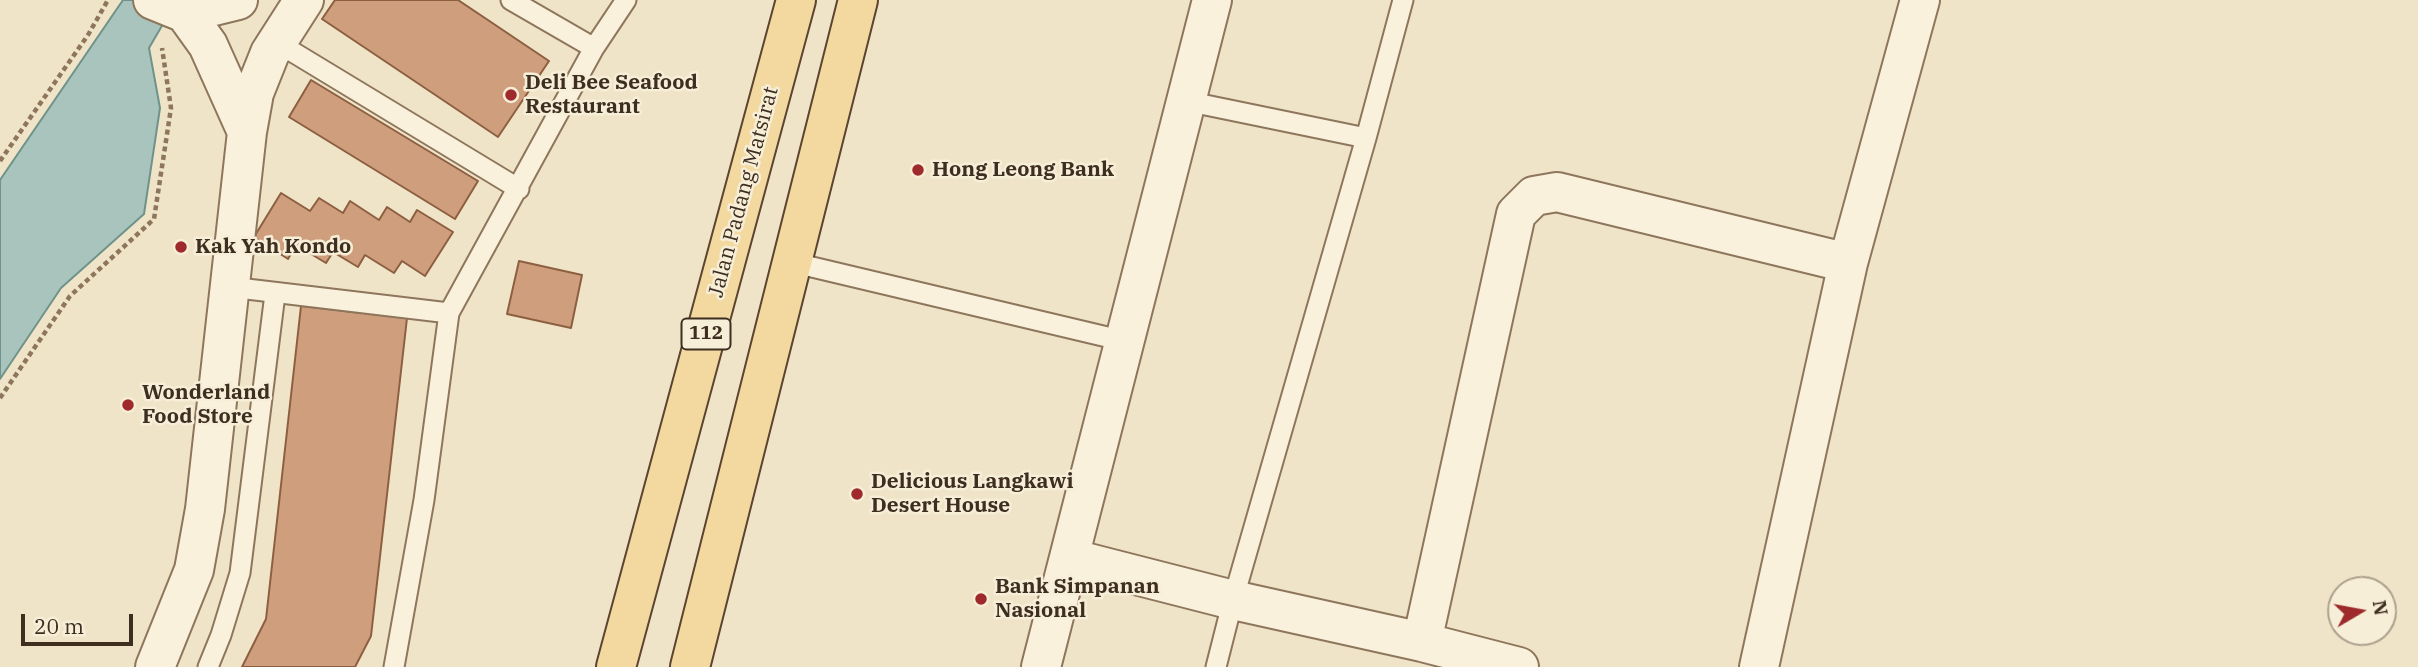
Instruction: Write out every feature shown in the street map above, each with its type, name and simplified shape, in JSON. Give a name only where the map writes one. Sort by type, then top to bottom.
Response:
[{"type":"main road","name":"Jalan Padang Matsirat","points":[[616,667],[796,0]]},
{"type":"main road","points":[[690,667],[858,0]]},
{"type":"street","points":[[173,8],[238,0]]},
{"type":"street","points":[[155,667],[194,570],[205,509],[247,132],[254,93],[270,53],[304,0]]},
{"type":"street","points":[[1041,667],[1212,0]]},
{"type":"street","points":[[1759,667],[1848,263],[1920,0]]},
{"type":"street","points":[[173,8],[208,46],[247,132]]},
{"type":"street","points":[[1422,642],[1516,214],[1534,196],[1556,192],[1848,263]]},
{"type":"street","points":[[1069,558],[1233,600],[1422,642],[1519,667]]},
{"type":"lane","points":[[511,0],[594,48]]},
{"type":"lane","points":[[394,667],[424,500],[449,313],[594,48],[625,0]]},
{"type":"lane","points":[[1216,667],[1403,0]]},
{"type":"lane","points":[[278,43],[519,189]]},
{"type":"lane","points":[[1186,101],[1366,138]]},
{"type":"lane","points":[[791,262],[1124,341]]},
{"type":"lane","points":[[230,287],[449,313]]},
{"type":"lane","points":[[208,667],[240,573],[275,294]]},
{"type":"path","points":[[0,161],[88,35],[108,0]]},
{"type":"path","points":[[0,398],[69,296],[154,219],[171,108],[161,50],[173,8]]},
{"type":"water","points":[[123,0],[177,0],[149,48],[160,108],[144,214],[61,288],[0,379],[0,180]]},
{"type":"building","points":[[335,0],[458,0],[549,61],[498,137],[322,19]]},
{"type":"building","points":[[311,80],[478,181],[455,219],[289,117]]},
{"type":"building","points":[[281,193],[310,211],[319,198],[343,213],[350,201],[379,220],[387,207],[410,222],[417,210],[453,232],[425,276],[402,261],[394,273],[365,255],[358,267],[333,252],[326,263],[296,245],[288,259],[254,237]]},
{"type":"building","points":[[519,261],[582,275],[571,328],[507,314]]},
{"type":"building","points":[[301,306],[407,318],[371,636],[355,667],[242,667],[266,619]]},
{"type":"place","name":"Deli Bee Seafood Restaurant","points":[[511,95]]},
{"type":"place","name":"Hong Leong Bank","points":[[918,170]]},
{"type":"place","name":"Kak Yah Kondo","points":[[181,247]]},
{"type":"place","name":"Wonderland Food Store","points":[[128,405]]},
{"type":"place","name":"Delicious Langkawi Desert House","points":[[857,494]]},
{"type":"place","name":"Bank Simpanan Nasional","points":[[981,599]]}]
